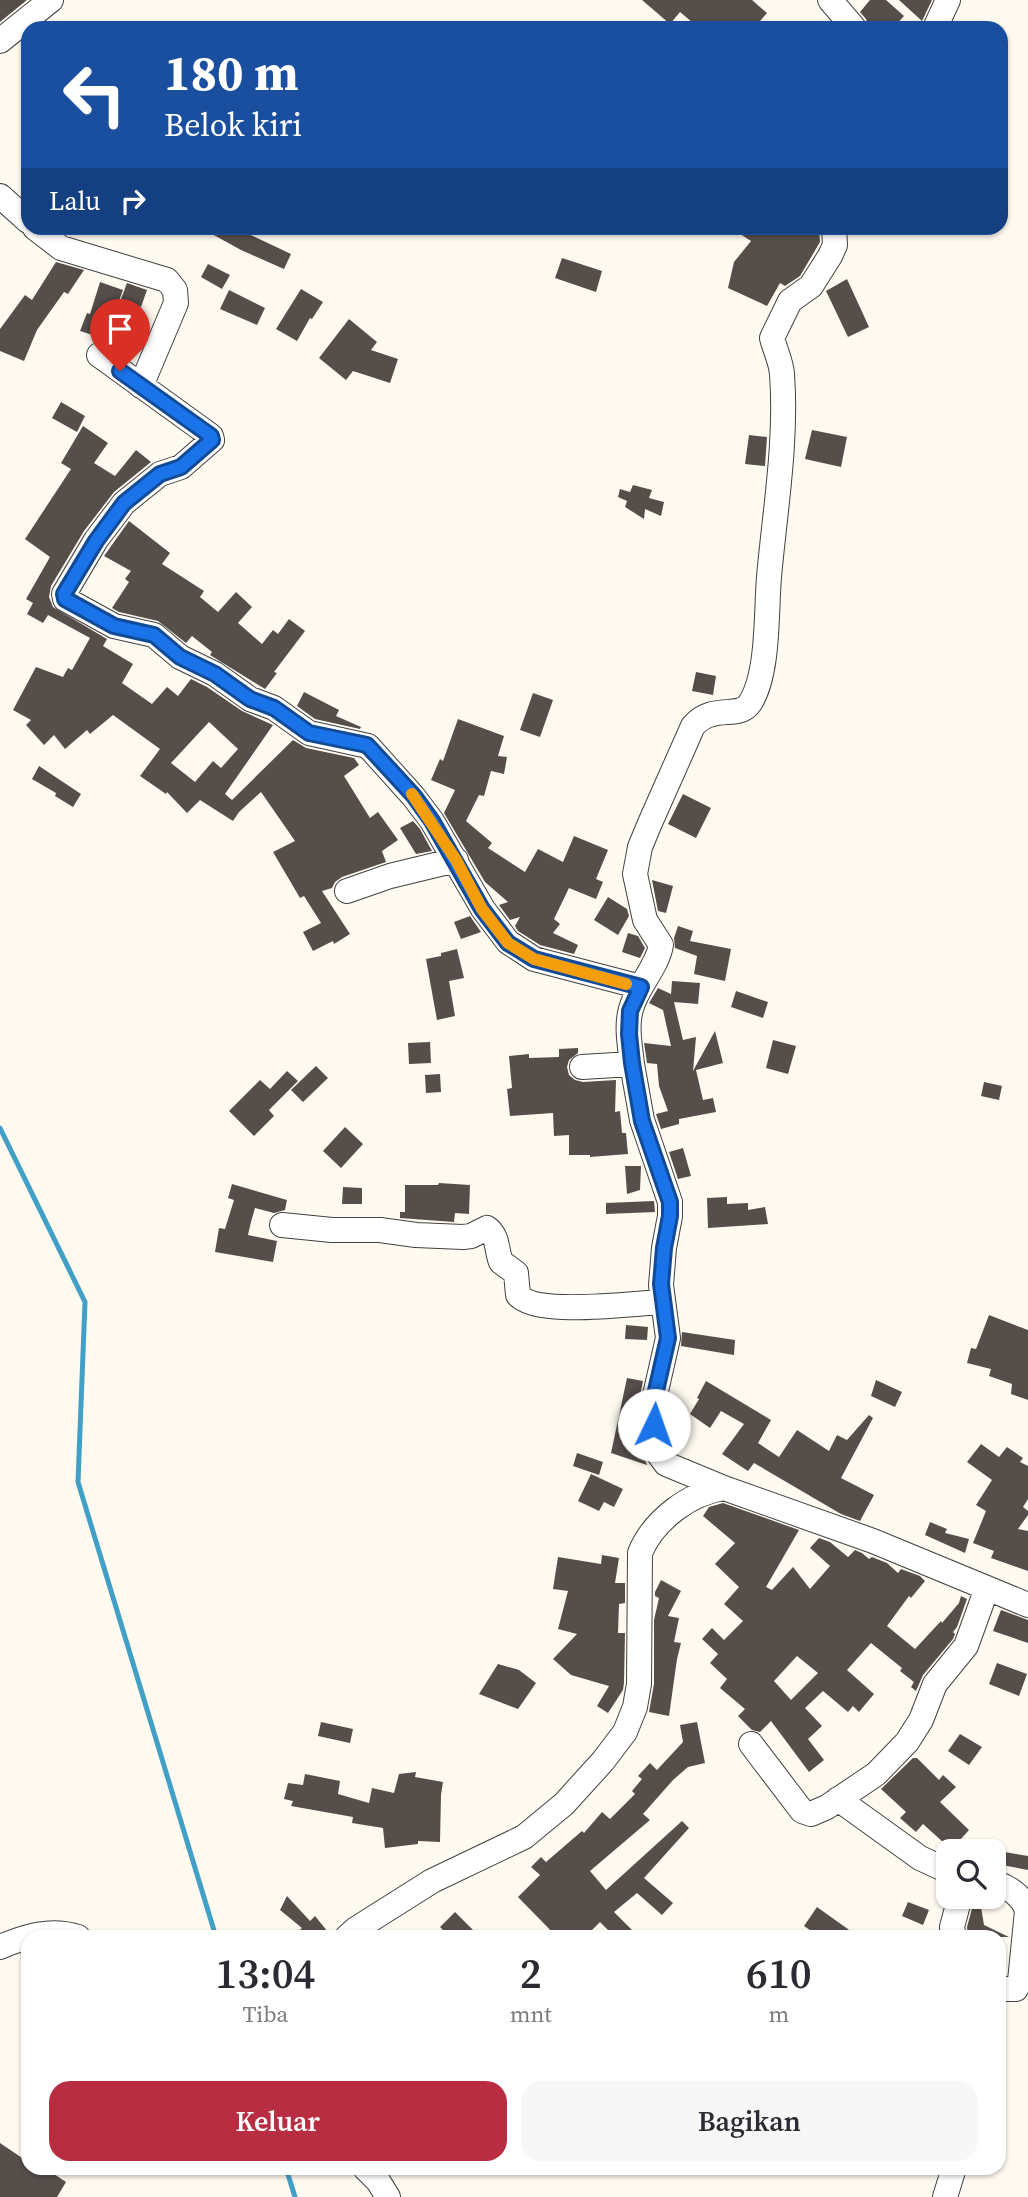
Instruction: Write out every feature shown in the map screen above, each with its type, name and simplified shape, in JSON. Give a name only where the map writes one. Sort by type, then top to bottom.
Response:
[{"type":"street","points":[[25,21],[51,0]]},
{"type":"street","points":[[830,0],[847,21]]},
{"type":"street","points":[[938,21],[948,0]]},
{"type":"street","points":[[0,41],[21,24]]},
{"type":"street","points":[[0,196],[21,215]]},
{"type":"street","points":[[44,235],[61,248],[149,273],[167,281],[175,290],[176,303],[141,386]]},
{"type":"street","points":[[834,235],[835,245],[830,256],[811,286],[790,301],[772,338],[782,370],[783,403],[775,531],[759,682],[745,708],[740,711],[709,713],[693,726],[640,847],[635,874],[645,919],[661,944],[630,1011],[629,1034],[642,1121],[670,1202],[662,1267],[668,1338],[653,1404],[658,1453],[666,1464],[724,1488],[873,1541],[1028,1605]]},
{"type":"street","points":[[99,355],[211,436],[212,440],[181,467],[160,474],[124,503],[96,541],[64,594],[65,599],[114,626],[154,635],[180,657],[215,674],[250,699],[274,708],[309,733],[367,745],[414,796],[456,860],[482,909],[508,943],[534,959],[641,987]]},
{"type":"street","points":[[347,891],[390,876],[456,860]]},
{"type":"street","points":[[582,1067],[632,1063]]},
{"type":"street","points":[[282,1225],[463,1237],[471,1236],[487,1227],[498,1244],[501,1262],[516,1273],[519,1297],[527,1303],[545,1308],[663,1302]]},
{"type":"street","points":[[355,1930],[432,1881],[524,1837],[542,1824],[587,1780],[625,1732],[635,1707],[639,1684],[640,1553],[645,1541],[660,1523],[685,1503],[702,1494],[724,1488]]},
{"type":"street","points":[[751,1744],[805,1813],[818,1812],[838,1799],[882,1769],[913,1734],[935,1684],[966,1646],[987,1588]]},
{"type":"street","points":[[838,1799],[920,1858],[936,1865]]},
{"type":"street","points":[[1006,1887],[1014,1891],[1026,1905],[1027,1911],[1020,1981],[1016,1989],[1006,1989]]},
{"type":"street","points":[[953,1930],[957,1909]]},
{"type":"street","points":[[0,1947],[21,1939]]},
{"type":"street","points":[[372,2175],[388,2197]]},
{"type":"street","points":[[945,2197],[952,2175]]},
{"type":"building","points":[[0,0],[27,0],[0,22]]},
{"type":"building","points":[[642,0],[752,0],[767,13],[760,21],[691,21],[680,12],[672,21],[666,21]]},
{"type":"building","points":[[870,0],[886,0],[904,16],[899,21],[867,21],[860,12]]},
{"type":"building","points":[[899,0],[932,0],[922,21]]},
{"type":"building","points":[[214,235],[251,235],[291,254],[284,269]]},
{"type":"building","points":[[742,235],[820,235],[820,242],[800,276],[785,286],[780,283],[767,306],[728,288],[734,262],[751,241]]},
{"type":"building","points":[[562,258],[602,271],[596,292],[555,278]]},
{"type":"building","points":[[56,262],[84,270],[68,294],[64,292],[37,330],[24,361],[0,351],[0,329],[25,295],[32,300]]},
{"type":"building","points":[[208,264],[230,275],[222,289],[201,277]]},
{"type":"building","points":[[847,279],[869,327],[848,337],[826,291]]},
{"type":"building","points":[[100,282],[123,290],[105,339],[80,331],[87,313],[90,314]]},
{"type":"building","points":[[127,283],[147,290],[141,307],[121,299]]},
{"type":"building","points":[[301,289],[323,302],[297,341],[276,329]]},
{"type":"building","points":[[229,290],[265,308],[257,325],[220,309]]},
{"type":"building","points":[[349,319],[377,342],[371,350],[398,359],[390,383],[353,371],[346,380],[319,358]]},
{"type":"building","points":[[61,402],[85,416],[77,432],[52,418]]},
{"type":"building","points":[[83,426],[108,443],[94,463],[115,476],[136,450],[151,462],[114,492],[84,531],[51,586],[49,597],[53,607],[107,639],[103,646],[133,664],[122,683],[152,704],[167,687],[178,696],[191,679],[242,711],[273,725],[225,794],[232,800],[293,740],[306,748],[354,758],[359,765],[344,776],[370,818],[378,812],[398,840],[382,851],[386,862],[342,877],[332,888],[322,891],[350,934],[334,944],[333,941],[313,951],[303,932],[321,923],[304,896],[300,898],[273,852],[295,841],[261,792],[233,821],[200,800],[187,813],[167,792],[166,794],[140,776],[160,749],[113,715],[90,734],[87,730],[65,749],[54,735],[44,745],[26,725],[31,720],[13,710],[36,667],[63,677],[68,668],[72,670],[90,638],[48,615],[43,623],[27,614],[33,603],[26,599],[50,557],[25,539],[71,469],[61,463]],"holes":[[[209,722],[238,749],[221,768],[213,761],[195,782],[171,763]]]},
{"type":"building","points":[[812,430],[847,437],[841,467],[805,459]]},
{"type":"building","points":[[749,435],[767,437],[765,466],[745,464]]},
{"type":"building","points":[[633,485],[652,490],[649,498],[664,502],[661,516],[645,509],[644,519],[625,507],[627,501],[618,497],[620,489],[630,492]]},
{"type":"building","points":[[129,521],[170,553],[162,564],[204,591],[200,597],[218,612],[236,592],[252,607],[238,623],[262,644],[273,630],[278,634],[289,619],[305,631],[274,672],[277,673],[265,689],[210,655],[212,652],[192,636],[186,643],[158,621],[112,608],[129,582],[125,579],[131,571],[104,556]]},
{"type":"building","points":[[696,672],[716,676],[713,695],[692,691]]},
{"type":"building","points":[[304,692],[339,710],[336,716],[361,727],[360,729],[315,719],[297,706]]},
{"type":"building","points":[[533,693],[553,700],[540,737],[520,730]]},
{"type":"building","points":[[458,719],[504,736],[498,756],[507,757],[504,774],[491,771],[484,796],[479,795],[466,821],[492,843],[488,848],[525,872],[538,849],[563,862],[574,836],[608,850],[596,879],[603,882],[596,899],[569,888],[554,919],[560,924],[553,933],[578,945],[574,954],[540,945],[518,931],[515,926],[520,917],[510,920],[499,905],[508,902],[485,882],[444,813],[455,790],[431,780],[440,759],[443,761]]},
{"type":"building","points":[[39,766],[81,794],[73,807],[32,779]]},
{"type":"building","points":[[683,794],[711,808],[696,838],[668,824]]},
{"type":"building","points":[[413,821],[432,851],[416,854],[400,828]]},
{"type":"building","points":[[652,880],[673,886],[666,913],[658,911]]},
{"type":"building","points":[[608,897],[627,909],[629,916],[618,935],[594,920]]},
{"type":"building","points":[[470,916],[481,932],[461,939],[454,922]]},
{"type":"building","points":[[678,926],[693,931],[690,941],[731,949],[725,981],[694,974],[697,956],[675,948],[674,938]]},
{"type":"building","points":[[628,933],[638,936],[645,948],[640,958],[622,952]]},
{"type":"building","points":[[457,949],[464,978],[449,981],[455,1016],[437,1020],[426,959]]},
{"type":"building","points":[[672,981],[700,983],[698,1004],[674,1002],[683,1040],[696,1037],[693,1071],[715,1031],[723,1063],[696,1070],[703,1100],[713,1098],[716,1112],[679,1119],[679,1124],[661,1129],[656,1114],[668,1111],[659,1086],[657,1064],[647,1063],[644,1043],[671,1046],[663,1010],[649,1003],[658,988],[671,994]]},
{"type":"building","points":[[736,991],[768,1002],[763,1018],[731,1007]]},
{"type":"building","points":[[773,1040],[796,1046],[788,1074],[766,1068]]},
{"type":"building","points":[[430,1042],[431,1063],[409,1064],[408,1043]]},
{"type":"building","points":[[578,1048],[578,1053],[569,1060],[569,1075],[583,1082],[616,1080],[615,1112],[620,1111],[628,1154],[590,1157],[569,1155],[569,1135],[554,1136],[553,1113],[510,1116],[507,1089],[512,1088],[509,1056],[529,1054],[529,1058],[559,1057],[559,1049]]},
{"type":"building","points":[[316,1066],[328,1078],[303,1102],[291,1090]]},
{"type":"building","points":[[287,1071],[298,1081],[269,1110],[274,1116],[254,1136],[229,1111],[260,1080],[270,1089]]},
{"type":"building","points":[[440,1074],[441,1092],[426,1093],[425,1075]]},
{"type":"building","points":[[984,1082],[1002,1086],[999,1100],[981,1096]]},
{"type":"building","points":[[345,1127],[363,1144],[341,1168],[323,1151]]},
{"type":"building","points":[[683,1148],[691,1176],[678,1179],[669,1152]]},
{"type":"building","points":[[625,1166],[641,1166],[640,1190],[627,1194]]},
{"type":"building","points":[[232,1184],[287,1200],[285,1210],[274,1213],[255,1208],[248,1235],[277,1241],[273,1262],[215,1252],[219,1228],[225,1229],[234,1200],[228,1198]]},
{"type":"building","points":[[405,1185],[470,1185],[469,1214],[455,1213],[454,1222],[400,1218],[400,1212],[405,1212]]},
{"type":"building","points":[[343,1187],[362,1188],[362,1204],[342,1204]]},
{"type":"building","points":[[727,1197],[727,1204],[748,1203],[748,1210],[765,1207],[768,1224],[708,1228],[707,1198]]},
{"type":"building","points":[[654,1201],[655,1212],[606,1214],[606,1203]]},
{"type":"building","points":[[989,1315],[1028,1330],[1028,1400],[1011,1394],[1012,1384],[989,1376],[991,1369],[967,1363],[971,1348],[976,1349]]},
{"type":"building","points":[[626,1325],[648,1327],[647,1340],[625,1339]]},
{"type":"building","points":[[682,1332],[735,1340],[734,1355],[681,1346]]},
{"type":"building","points":[[627,1378],[643,1381],[638,1406],[643,1455],[647,1465],[611,1453]]},
{"type":"building","points":[[876,1380],[902,1392],[895,1407],[871,1396]]},
{"type":"building","points":[[706,1381],[771,1420],[758,1443],[779,1457],[797,1430],[829,1451],[837,1435],[847,1440],[869,1415],[873,1418],[841,1478],[874,1495],[860,1521],[841,1514],[754,1463],[748,1471],[722,1454],[744,1424],[721,1411],[710,1428],[690,1414]]},
{"type":"building","points":[[981,1444],[999,1457],[1007,1447],[1023,1458],[1020,1462],[1028,1466],[1028,1499],[1023,1507],[1028,1511],[1028,1515],[1018,1529],[1028,1531],[1028,1571],[991,1558],[994,1551],[973,1543],[986,1511],[976,1505],[992,1480],[967,1462]]},
{"type":"building","points":[[577,1453],[603,1462],[599,1475],[573,1466]]},
{"type":"building","points":[[591,1474],[623,1489],[614,1507],[604,1502],[599,1511],[578,1501]]},
{"type":"building","points":[[723,1503],[799,1530],[766,1587],[772,1590],[793,1567],[810,1589],[830,1566],[810,1548],[819,1538],[830,1542],[848,1557],[855,1550],[869,1559],[872,1557],[887,1563],[898,1573],[901,1569],[920,1576],[925,1581],[911,1598],[909,1596],[887,1626],[915,1649],[941,1621],[942,1623],[959,1603],[961,1596],[967,1599],[953,1632],[953,1639],[923,1675],[916,1691],[911,1687],[914,1682],[900,1671],[902,1668],[871,1643],[847,1670],[874,1694],[859,1712],[853,1706],[848,1712],[823,1691],[805,1708],[822,1726],[808,1739],[824,1760],[809,1772],[771,1721],[760,1732],[752,1730],[738,1716],[745,1709],[720,1688],[727,1679],[710,1663],[718,1654],[702,1639],[712,1628],[724,1640],[743,1621],[724,1604],[739,1587],[715,1564],[735,1543],[703,1516],[709,1507]],"holes":[[[797,1656],[818,1673],[791,1700],[774,1681]]]},
{"type":"building","points":[[930,1522],[947,1529],[945,1533],[969,1539],[965,1553],[925,1535]]},
{"type":"building","points":[[602,1555],[619,1558],[615,1583],[625,1583],[625,1603],[619,1604],[618,1633],[625,1633],[624,1683],[623,1690],[608,1713],[597,1706],[609,1686],[571,1675],[553,1659],[577,1634],[558,1629],[568,1591],[553,1589],[558,1557],[601,1564]]},
{"type":"building","points":[[661,1580],[681,1591],[668,1616],[679,1618],[674,1642],[681,1643],[669,1716],[649,1712],[654,1684],[654,1620],[659,1598],[655,1596],[655,1592]]},
{"type":"building","points":[[1001,1610],[1028,1620],[1028,1643],[993,1631]]},
{"type":"building","points":[[997,1663],[1027,1674],[1019,1696],[989,1684]]},
{"type":"building","points":[[498,1664],[519,1670],[536,1683],[518,1709],[479,1694]]},
{"type":"building","points":[[321,1722],[353,1729],[350,1743],[318,1736]]},
{"type":"building","points":[[697,1722],[705,1763],[688,1767],[673,1780],[643,1814],[650,1820],[590,1871],[606,1890],[682,1821],[689,1828],[644,1878],[673,1903],[662,1915],[637,1893],[614,1912],[632,1930],[608,1930],[600,1922],[592,1930],[550,1930],[518,1897],[540,1875],[531,1867],[541,1857],[546,1862],[582,1831],[584,1833],[602,1812],[610,1819],[635,1794],[632,1791],[642,1779],[638,1776],[650,1763],[657,1770],[683,1742],[680,1725]]},
{"type":"building","points":[[960,1734],[982,1747],[969,1765],[948,1751]]},
{"type":"building","points":[[913,1758],[917,1758],[939,1780],[943,1775],[956,1787],[940,1802],[969,1830],[961,1839],[940,1839],[923,1824],[916,1832],[900,1818],[906,1812],[881,1789]]},
{"type":"building","points":[[416,1772],[415,1777],[443,1782],[440,1842],[418,1841],[418,1844],[385,1848],[383,1828],[352,1823],[353,1817],[291,1806],[293,1801],[284,1799],[288,1783],[303,1785],[305,1774],[340,1781],[338,1794],[369,1803],[372,1788],[394,1793],[399,1774]]},
{"type":"building","points":[[1006,1852],[1028,1856],[1028,1870],[1006,1866]]},
{"type":"building","points":[[287,1896],[310,1921],[315,1916],[326,1930],[300,1930],[302,1928],[280,1910]]},
{"type":"building","points":[[908,1902],[929,1910],[923,1925],[902,1916]]},
{"type":"building","points":[[817,1907],[849,1930],[810,1930],[804,1926]]},
{"type":"building","points":[[972,1909],[981,1909],[984,1925],[994,1930],[967,1930]]},
{"type":"building","points":[[455,1912],[473,1930],[443,1930],[440,1927]]},
{"type":"building","points":[[0,2143],[21,2157],[21,2175],[56,2175],[66,2182],[57,2197],[0,2197]]},
{"type":"waterway","points":[[0,1128],[85,1302],[78,1482],[214,1930]]},
{"type":"waterway","points":[[288,2175],[295,2197]]},
{"type":"slow traffic","points":[[412,794],[456,860],[482,909],[508,943],[534,959],[626,984]]},
{"type":"route","points":[[120,371],[211,436],[212,440],[181,467],[160,474],[124,503],[96,541],[64,594],[65,599],[114,626],[154,635],[180,657],[215,674],[250,699],[274,708],[309,733],[367,745],[414,796],[432,821],[482,909],[508,943],[534,959],[641,987],[630,1011],[632,1063],[642,1121],[670,1202],[661,1284],[667,1323],[667,1352],[653,1404],[654,1425]]}]
